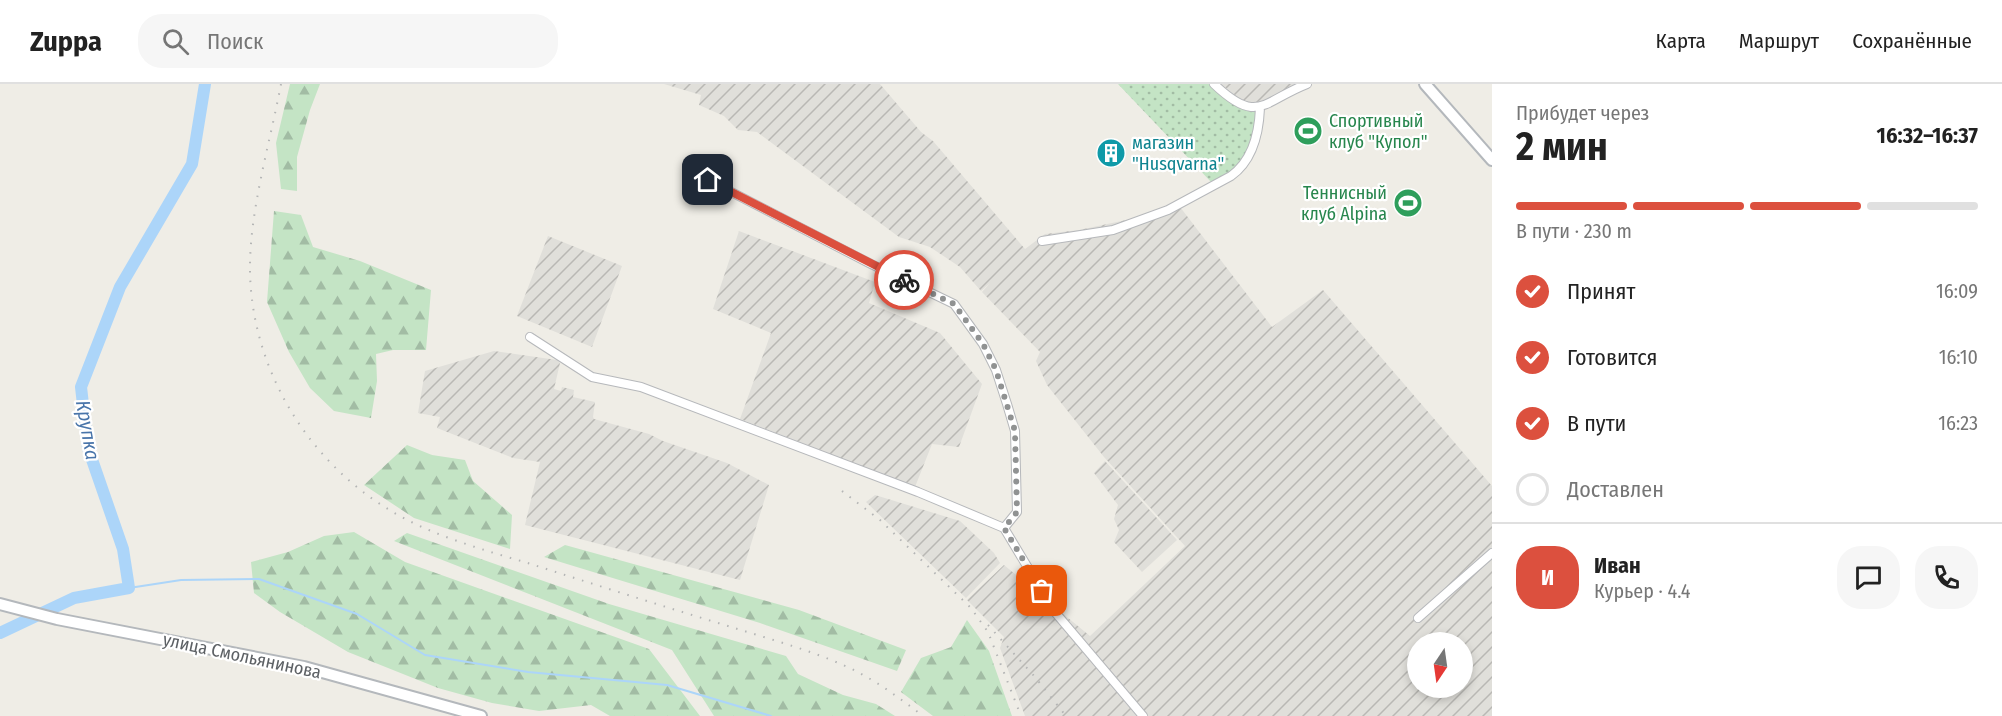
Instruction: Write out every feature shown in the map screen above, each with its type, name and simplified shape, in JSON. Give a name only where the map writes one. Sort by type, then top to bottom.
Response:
[{"type":"street","points":[[1214,84],[1228,97],[1248,106],[1260,108],[1307,84]]},
{"type":"street","points":[[1431,86],[1492,160]]},
{"type":"street","points":[[1042,241],[1113,230],[1168,210],[1231,176],[1240,170],[1252,148],[1259,126],[1260,108]]},
{"type":"street","points":[[708,180],[860,259],[954,304],[983,344],[996,370],[1015,431],[1017,512],[1004,528]]},
{"type":"street","points":[[530,337],[592,377],[641,387],[918,492],[1004,528],[1054,611],[1143,716]]},
{"type":"street","points":[[1418,618],[1492,553]]},
{"type":"street","name":"улица Смольянинова","points":[[0,604],[57,619],[304,667],[481,716]]},
{"type":"shaded area","points":[[664,84],[880,84],[921,132],[933,141],[1025,249],[1045,234],[1079,230],[1145,216],[1177,203],[1272,327],[1323,290],[1492,486],[1492,716],[1025,716],[1000,648],[1004,637],[967,600],[1004,565],[1090,636],[1185,546],[1104,457],[1047,385],[1036,361],[1040,352],[982,292],[990,283],[981,291],[960,267],[930,247],[899,237],[757,132],[738,130],[724,116],[699,105],[701,95]]},
{"type":"shaded area","points":[[1221,84],[1298,84],[1259,104],[1242,101]]},
{"type":"shaded area","points":[[739,231],[875,282],[869,303],[940,333],[982,384],[959,447],[932,444],[915,487],[740,419],[771,333],[713,309]]},
{"type":"shaded area","points":[[548,236],[622,266],[592,347],[517,316]]},
{"type":"shaded area","points":[[494,351],[557,360],[560,363],[554,389],[561,391],[562,387],[574,390],[573,397],[595,402],[594,419],[649,434],[727,463],[769,485],[740,580],[525,525],[540,462],[513,458],[437,428],[440,417],[418,413],[425,371]]},
{"type":"shaded area","points":[[1105,461],[1177,540],[1142,572],[1114,542],[1119,530],[1114,519],[1118,505],[1094,473]]},
{"type":"shaded area","points":[[875,495],[960,521],[994,553],[1000,563],[966,598],[866,502]]},
{"type":"green space","points":[[290,84],[320,84],[297,157],[297,191],[281,189],[276,143]]},
{"type":"green space","points":[[1118,84],[1210,84],[1231,102],[1257,111],[1254,134],[1242,163],[1228,175],[1212,183]]},
{"type":"green space","points":[[274,211],[301,215],[313,247],[360,261],[431,290],[426,350],[393,350],[376,354],[377,381],[371,418],[334,411],[310,388],[289,352],[267,302]]},
{"type":"green space","points":[[407,445],[432,455],[465,460],[473,481],[512,515],[510,549],[414,518],[364,485]]},
{"type":"green space","points":[[354,532],[405,562],[649,649],[700,716],[610,716],[591,705],[539,711],[492,703],[438,688],[348,652],[280,612],[254,593],[251,562],[288,552],[324,536]]},
{"type":"green space","points":[[407,533],[609,604],[786,656],[798,674],[843,695],[876,704],[895,716],[714,716],[672,650],[394,541]]},
{"type":"green space","points":[[565,545],[799,610],[906,650],[897,671],[760,623],[544,557]]},
{"type":"green space","points":[[967,620],[989,651],[1012,716],[933,716],[901,692],[921,658],[951,647]]},
{"type":"waterway","name":"Крупка","points":[[0,633],[74,598],[129,588],[123,549],[88,448],[81,387],[120,287],[192,164],[205,84]]},
{"type":"waterway","points":[[129,588],[181,580],[259,579],[357,614],[425,655],[528,672],[667,685],[771,716]]},
{"type":"railway","points":[[281,84],[253,226],[250,272],[253,308],[261,342],[273,376],[289,408],[332,464],[388,509],[421,527],[476,547],[815,654],[865,676],[923,716]]},
{"type":"railway","points":[[842,491],[880,520],[971,608],[988,632],[1021,716]]},
{"type":"railway","points":[[988,625],[1035,677],[1066,716]]},
{"type":"way so far","points":[[904,280],[954,304],[983,344],[996,370],[1015,431],[1017,512],[1004,528],[1042,591]]},
{"type":"place","name":"Спортивный клуб \"Купол\"","points":[[1308,131]]},
{"type":"place","name":"магазин \"Husqvarna\"","points":[[1111,153]]},
{"type":"place","name":"Теннисный клуб Alpina","points":[[1408,203]]},
{"type":"route","points":[[708,180],[904,280]]}]
